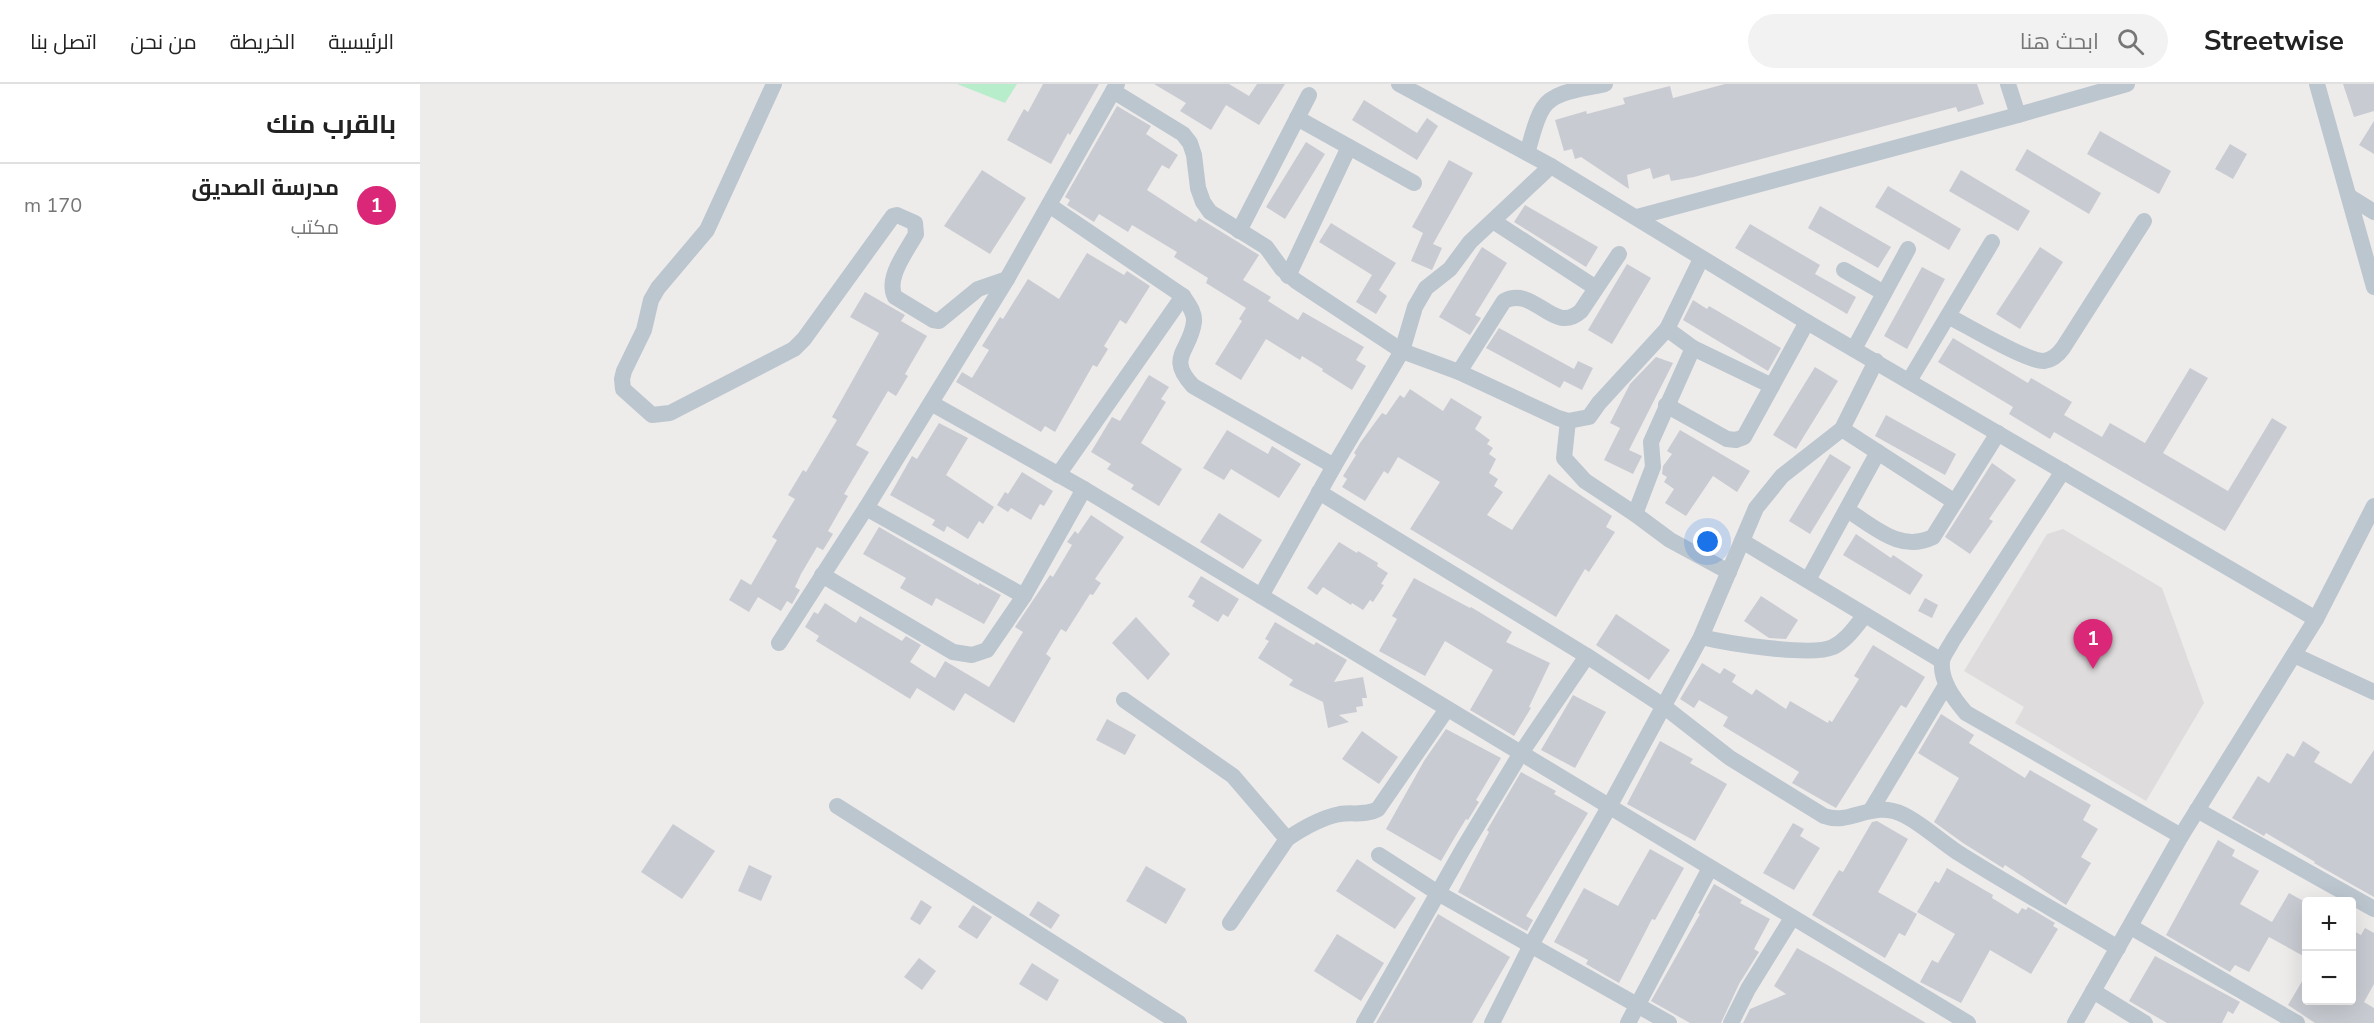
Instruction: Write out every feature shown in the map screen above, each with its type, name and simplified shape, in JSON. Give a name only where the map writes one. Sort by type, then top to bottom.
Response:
[{"type":"street","points":[[774,84],[707,230],[658,288],[651,300],[644,330],[624,371],[622,379],[624,389],[652,415],[670,413],[794,349],[804,339],[893,216],[897,215],[915,223],[917,228],[892,281],[892,292],[895,297],[933,320],[943,319],[978,289],[1007,279]]},
{"type":"street","points":[[1527,153],[1540,114],[1547,103],[1560,95],[1605,84]]},
{"type":"street","points":[[2008,84],[2018,115]]},
{"type":"street","points":[[1637,217],[2127,84]]},
{"type":"street","points":[[2317,84],[2374,285]]},
{"type":"street","points":[[1405,86],[1551,166],[1807,322],[2316,619]]},
{"type":"street","points":[[779,642],[866,508],[1007,279],[1115,87],[1183,134],[1190,143],[1194,155],[1198,188],[1203,202],[1219,220],[1266,247],[1288,276],[1402,351],[1459,372],[1568,421],[1589,417],[1599,403],[1667,329],[1701,259]]},
{"type":"street","points":[[1239,231],[1309,95]]},
{"type":"street","points":[[1297,118],[1414,183]]},
{"type":"street","points":[[1288,276],[1349,147]]},
{"type":"street","points":[[1261,596],[1402,351],[1415,307],[1426,288],[1450,269],[1470,242],[1551,166]]},
{"type":"street","points":[[2350,197],[2374,212]]},
{"type":"street","points":[[1049,205],[1183,296],[1192,309],[1194,321],[1179,362],[1183,375],[1194,386],[1334,466]]},
{"type":"street","points":[[1493,221],[1596,288]]},
{"type":"street","points":[[1948,316],[2028,357],[2044,361],[2051,359],[2063,348],[2144,221]]},
{"type":"street","points":[[1909,381],[1992,242]]},
{"type":"street","points":[[1854,349],[1908,249]]},
{"type":"street","points":[[1459,372],[1504,302],[1514,297],[1525,298],[1558,318],[1568,318],[1581,311],[1619,254]]},
{"type":"street","points":[[1844,270],[1884,293]]},
{"type":"street","points":[[1058,476],[1183,296]]},
{"type":"street","points":[[1666,405],[1727,439],[1736,440],[1744,437],[1807,322]]},
{"type":"street","points":[[1667,329],[1693,348],[1772,386]]},
{"type":"street","points":[[1635,514],[1653,467],[1652,442],[1666,405],[1693,348]]},
{"type":"street","points":[[1492,1023],[1531,945],[1701,637],[1756,508],[1772,486],[1842,429],[1875,361]]},
{"type":"street","points":[[931,403],[1084,489],[1968,1023]]},
{"type":"street","points":[[1568,421],[1564,458],[1585,481],[1670,540],[1729,572]]},
{"type":"street","points":[[1842,429],[1955,502]]},
{"type":"street","points":[[1847,510],[1898,542],[1921,543],[1933,537],[1998,433]]},
{"type":"street","points":[[1808,580],[1878,452]]},
{"type":"street","points":[[2063,471],[1953,640],[1942,661],[1946,685],[1966,713],[2181,836]]},
{"type":"street","points":[[822,575],[953,651],[972,655],[987,650],[1024,596],[1084,489]]},
{"type":"street","points":[[1319,492],[1587,656],[1662,705],[1730,758],[1824,816],[1840,820],[1872,810],[1887,810],[1904,815],[1956,852],[2118,948]]},
{"type":"street","points":[[2075,1023],[2181,836],[2316,619],[2374,506]]},
{"type":"street","points":[[866,508],[1024,596]]},
{"type":"street","points":[[1742,541],[1942,661]]},
{"type":"street","points":[[1701,637],[1737,644],[1803,651],[1832,648],[1850,634],[1865,615]]},
{"type":"street","points":[[2294,655],[2374,692]]},
{"type":"street","points":[[1364,1023],[1521,753],[1587,656]]},
{"type":"street","points":[[1872,810],[1946,685]]},
{"type":"street","points":[[1125,700],[1228,772],[1287,839]]},
{"type":"street","points":[[1230,923],[1287,839],[1326,818],[1341,814],[1368,813],[1378,808],[1447,709]]},
{"type":"street","points":[[837,806],[1179,1023]]},
{"type":"street","points":[[2197,810],[2374,909]]},
{"type":"street","points":[[1379,855],[1438,893],[1669,1023]]},
{"type":"street","points":[[1628,1023],[1710,868]]},
{"type":"street","points":[[1731,1023],[1748,989],[1792,918]]},
{"type":"street","points":[[2131,927],[2297,1023]]},
{"type":"street","points":[[2093,991],[2145,1023]]},
{"type":"shaded area","points":[[2063,529],[2162,588],[2204,703],[2146,801],[2015,723],[2024,707],[1964,671],[2047,534]]},
{"type":"green space","points":[[957,84],[1017,84],[1005,103]]},
{"type":"building","points":[[1043,84],[1099,84],[1051,164],[1007,140],[1024,109],[1028,112]]},
{"type":"building","points":[[1154,84],[1229,84],[1249,96],[1257,84],[1285,84],[1259,125],[1226,105],[1211,130],[1180,111],[1186,103]]},
{"type":"building","points":[[1725,84],[1977,84],[1984,104],[1958,112],[1956,107],[1694,177],[1671,181],[1669,174],[1653,179],[1650,168],[1627,175],[1629,189],[1581,157],[1575,159],[1572,149],[1564,151],[1555,120],[1586,111],[1587,114],[1625,104],[1623,98],[1670,86],[1673,98]]},
{"type":"building","points":[[2343,84],[2374,84],[2374,111],[2354,117]]},
{"type":"building","points":[[1364,100],[1417,133],[1427,118],[1438,126],[1417,160],[1352,120]]},
{"type":"building","points":[[1117,106],[1151,126],[1146,134],[1178,155],[1169,169],[1162,165],[1147,190],[1196,222],[1199,218],[1259,255],[1243,280],[1271,297],[1268,301],[1298,320],[1303,312],[1364,347],[1356,360],[1366,366],[1352,390],[1302,356],[1300,360],[1266,339],[1241,380],[1215,364],[1242,321],[1239,319],[1246,308],[1206,283],[1208,278],[1174,257],[1177,252],[1132,225],[1128,232],[1099,214],[1094,222],[1067,205],[1070,200],[1065,197]]},
{"type":"building","points":[[2374,121],[2374,154],[2359,145]]},
{"type":"building","points":[[2100,131],[2171,171],[2159,194],[2087,154]]},
{"type":"building","points":[[1306,142],[1325,154],[1285,219],[1266,207]]},
{"type":"building","points":[[2230,144],[2247,154],[2233,179],[2215,169]]},
{"type":"building","points":[[2027,149],[2101,193],[2089,214],[2015,170]]},
{"type":"building","points":[[1449,160],[1473,173],[1433,244],[1442,248],[1432,270],[1411,261],[1423,233],[1412,227]]},
{"type":"building","points":[[982,170],[1026,198],[990,254],[944,226]]},
{"type":"building","points":[[1961,170],[2030,211],[2018,231],[1949,191]]},
{"type":"building","points":[[1888,186],[1961,229],[1949,250],[1875,207]]},
{"type":"building","points":[[1525,205],[1598,247],[1586,267],[1514,222]]},
{"type":"building","points":[[1820,206],[1891,247],[1878,268],[1808,228]]},
{"type":"building","points":[[1331,223],[1396,263],[1379,290],[1387,296],[1376,314],[1356,302],[1372,275],[1319,242]]},
{"type":"building","points":[[1750,224],[1820,265],[1815,274],[1856,297],[1847,314],[1735,248]]},
{"type":"building","points":[[1482,247],[1507,263],[1475,315],[1481,318],[1470,335],[1439,317]]},
{"type":"building","points":[[2040,247],[2063,262],[2020,329],[1996,314]]},
{"type":"building","points":[[1087,253],[1124,275],[1127,271],[1150,286],[1126,324],[1120,320],[1104,346],[1108,349],[1097,367],[1093,365],[1055,432],[1045,426],[1041,432],[956,382],[962,372],[972,378],[989,350],[982,346],[1000,317],[1003,319],[1028,279],[1059,299]]},
{"type":"building","points":[[1627,264],[1651,278],[1612,344],[1588,330]]},
{"type":"building","points":[[1922,267],[1945,279],[1907,349],[1884,336]]},
{"type":"building","points":[[865,292],[905,315],[901,321],[927,336],[905,374],[908,376],[896,396],[888,391],[856,445],[869,452],[844,494],[848,496],[828,531],[833,534],[823,550],[817,547],[801,574],[795,587],[800,590],[792,604],[787,601],[781,611],[758,597],[749,612],[729,600],[741,579],[751,585],[777,540],[772,537],[795,499],[788,495],[803,470],[806,472],[837,420],[832,417],[879,333],[850,317]]},
{"type":"building","points":[[1693,300],[1707,309],[1709,306],[1781,348],[1768,371],[1683,320]]},
{"type":"building","points":[[1499,328],[1574,369],[1578,361],[1593,368],[1582,390],[1564,381],[1560,388],[1486,348]]},
{"type":"building","points":[[1953,338],[2028,383],[2031,378],[2072,402],[2064,415],[2102,437],[2110,423],[2145,443],[2190,368],[2208,378],[2163,453],[2228,491],[2272,418],[2287,427],[2225,531],[2054,432],[2050,439],[2009,414],[2013,407],[1938,362]]},
{"type":"building","points":[[1656,357],[1673,363],[1629,450],[1642,456],[1633,474],[1604,460],[1620,428],[1610,423],[1630,384]]},
{"type":"building","points":[[1815,367],[1838,381],[1796,449],[1773,435]]},
{"type":"building","points":[[1149,375],[1169,387],[1161,399],[1166,402],[1141,443],[1182,469],[1159,506],[1131,489],[1134,485],[1107,469],[1111,464],[1091,452],[1112,417],[1120,421]]},
{"type":"building","points":[[1410,389],[1443,411],[1451,398],[1482,417],[1475,429],[1490,440],[1487,444],[1493,448],[1489,454],[1496,459],[1489,473],[1498,479],[1494,486],[1503,492],[1487,515],[1512,530],[1549,474],[1612,516],[1606,527],[1615,532],[1589,572],[1585,569],[1556,617],[1410,529],[1440,482],[1398,457],[1388,474],[1384,471],[1365,501],[1342,487],[1347,479],[1343,476],[1356,455],[1354,453],[1360,443],[1382,413],[1386,415],[1400,395],[1404,398]]},
{"type":"building","points":[[1886,415],[1956,454],[1945,475],[1875,436]]},
{"type":"building","points":[[939,423],[968,438],[946,475],[994,507],[983,524],[979,521],[968,539],[947,526],[944,532],[932,525],[935,520],[890,495],[912,456],[917,459]]},
{"type":"building","points":[[1227,430],[1268,454],[1272,446],[1301,464],[1279,498],[1231,469],[1224,480],[1203,468]]},
{"type":"building","points":[[1680,430],[1750,471],[1737,492],[1713,476],[1686,516],[1665,503],[1674,489],[1664,482],[1667,477],[1662,474],[1663,466],[1672,454],[1667,451]]},
{"type":"building","points":[[1830,454],[1851,467],[1810,534],[1789,521]]},
{"type":"building","points":[[1992,463],[2016,480],[1989,519],[1993,521],[1970,554],[1945,537]]},
{"type":"building","points":[[1022,472],[1053,491],[1044,506],[1040,504],[1031,520],[1011,508],[1008,512],[997,505],[1005,492],[1008,494]]},
{"type":"building","points":[[1219,513],[1262,540],[1243,569],[1200,542]]},
{"type":"building","points":[[1091,515],[1124,537],[1095,579],[1101,583],[1093,595],[1090,594],[1066,632],[1061,629],[1046,654],[1051,658],[1014,723],[965,693],[954,711],[917,688],[910,699],[816,641],[819,636],[805,627],[814,612],[818,614],[825,603],[856,623],[860,616],[902,641],[906,636],[921,645],[910,662],[935,678],[945,661],[989,687],[1023,632],[1015,627],[1050,575],[1053,577],[1072,545],[1067,542],[1075,531],[1078,534]]},
{"type":"building","points":[[879,527],[979,585],[979,583],[1001,595],[984,624],[936,598],[932,606],[900,588],[906,578],[863,554]]},
{"type":"building","points":[[1856,534],[1891,558],[1893,555],[1923,575],[1910,595],[1843,555]]},
{"type":"building","points":[[1339,542],[1378,563],[1377,566],[1388,573],[1381,584],[1384,585],[1373,602],[1370,600],[1363,610],[1323,587],[1317,595],[1307,588]]},
{"type":"building","points":[[1201,576],[1239,599],[1228,617],[1223,614],[1218,622],[1192,606],[1195,601],[1188,597]]},
{"type":"building","points":[[1414,578],[1471,607],[1512,632],[1506,642],[1550,663],[1529,707],[1531,708],[1514,736],[1470,710],[1493,670],[1445,641],[1425,676],[1379,651],[1397,619],[1392,616]]},
{"type":"building","points":[[1761,596],[1798,620],[1786,639],[1769,638],[1744,621]]},
{"type":"building","points":[[1925,598],[1938,605],[1932,618],[1918,611]]},
{"type":"building","points":[[1616,614],[1670,650],[1649,680],[1596,645]]},
{"type":"building","points":[[1136,617],[1170,654],[1148,680],[1112,643]]},
{"type":"building","points":[[1275,622],[1314,645],[1316,642],[1347,660],[1334,682],[1363,677],[1367,698],[1362,698],[1363,706],[1356,707],[1357,712],[1339,715],[1349,722],[1328,728],[1323,702],[1289,685],[1293,680],[1258,658],[1269,641],[1265,639]]},
{"type":"building","points":[[1873,645],[1925,677],[1906,708],[1901,705],[1836,808],[1792,783],[1799,772],[1723,726],[1728,717],[1699,700],[1694,708],[1680,699],[1702,663],[1720,674],[1724,668],[1736,675],[1732,682],[1752,695],[1756,689],[1786,709],[1790,701],[1828,723],[1829,720],[1832,722],[1859,679],[1854,676]]},
{"type":"building","points":[[1573,695],[1606,712],[1575,768],[1541,750]]},
{"type":"building","points":[[1941,714],[1974,735],[1969,743],[2025,778],[2030,770],[2091,805],[2083,820],[2098,829],[2081,857],[2091,863],[2066,905],[2005,865],[2003,868],[1963,843],[1934,822],[1959,778],[1918,753]]},
{"type":"building","points":[[1107,719],[1136,735],[1125,755],[1096,740]]},
{"type":"building","points":[[1446,729],[1501,758],[1476,800],[1479,802],[1441,861],[1386,829],[1424,761]]},
{"type":"building","points":[[1362,731],[1398,757],[1379,784],[1342,759]]},
{"type":"building","points":[[1660,741],[1693,759],[1690,763],[1727,784],[1695,841],[1627,804]]},
{"type":"building","points":[[2303,741],[2320,752],[2314,762],[2351,784],[2374,750],[2374,897],[2266,833],[2264,836],[2232,818],[2258,776],[2269,783],[2287,753],[2294,757]]},
{"type":"building","points":[[1521,772],[1556,791],[1554,794],[1588,813],[1526,916],[1533,920],[1527,931],[1458,892],[1489,832],[1487,830]]},
{"type":"building","points":[[1877,821],[1908,839],[1878,892],[1917,914],[1905,936],[1899,933],[1885,958],[1812,915],[1839,870],[1843,872],[1872,822]]},
{"type":"building","points":[[1793,823],[1804,829],[1800,836],[1820,848],[1794,890],[1763,873]]},
{"type":"building","points":[[673,824],[715,851],[682,899],[641,872]]},
{"type":"building","points":[[2218,840],[2235,850],[2232,856],[2259,871],[2240,904],[2272,922],[2289,893],[2302,900],[2302,955],[2269,937],[2249,972],[2235,965],[2230,972],[2166,935]]},
{"type":"building","points":[[1650,849],[1684,868],[1655,920],[1652,919],[1619,983],[1586,964],[1588,960],[1554,942],[1584,888],[1618,906]]},
{"type":"building","points":[[1357,859],[1416,898],[1395,929],[1336,891]]},
{"type":"building","points":[[749,865],[772,876],[761,901],[738,891]]},
{"type":"building","points":[[1146,866],[1186,889],[1166,924],[1126,901]]},
{"type":"building","points":[[1947,868],[1993,895],[1992,898],[2018,914],[2022,908],[2026,910],[2028,907],[2055,923],[2053,926],[2058,929],[2031,974],[1990,950],[1961,1003],[1920,982],[1932,960],[1938,963],[1955,934],[1917,912],[1935,881],[1939,883]]},
{"type":"building","points":[[1714,884],[1742,900],[1740,903],[1770,919],[1754,949],[1759,952],[1739,984],[1721,1023],[1690,1023],[1651,1001],[1700,914],[1698,913]]},
{"type":"building","points":[[921,900],[932,907],[920,925],[910,919]]},
{"type":"building","points":[[1038,901],[1060,915],[1051,929],[1029,915]]},
{"type":"building","points":[[973,905],[992,917],[977,939],[958,927]]},
{"type":"building","points":[[1438,914],[1510,957],[1472,1023],[1376,1023]]},
{"type":"building","points":[[2365,928],[2374,933],[2374,984],[2364,1002],[2374,1008],[2374,1023],[2315,1023],[2288,1005],[2302,981],[2302,1005],[2356,1005],[2356,932],[2361,935]]},
{"type":"building","points":[[1337,934],[1384,963],[1361,1001],[1314,971]]},
{"type":"building","points":[[1797,948],[1926,1023],[1743,1023],[1750,1009],[1786,994],[1774,986]]},
{"type":"building","points":[[2155,956],[2240,1002],[2233,1014],[2228,1011],[2222,1023],[2167,1023],[2129,1001]]},
{"type":"building","points":[[919,958],[936,971],[922,990],[904,977]]},
{"type":"building","points":[[1032,963],[1059,980],[1047,1001],[1019,984]]},
{"type":"place","name":"مدرسة الصديق","points":[[2093,669]]}]
